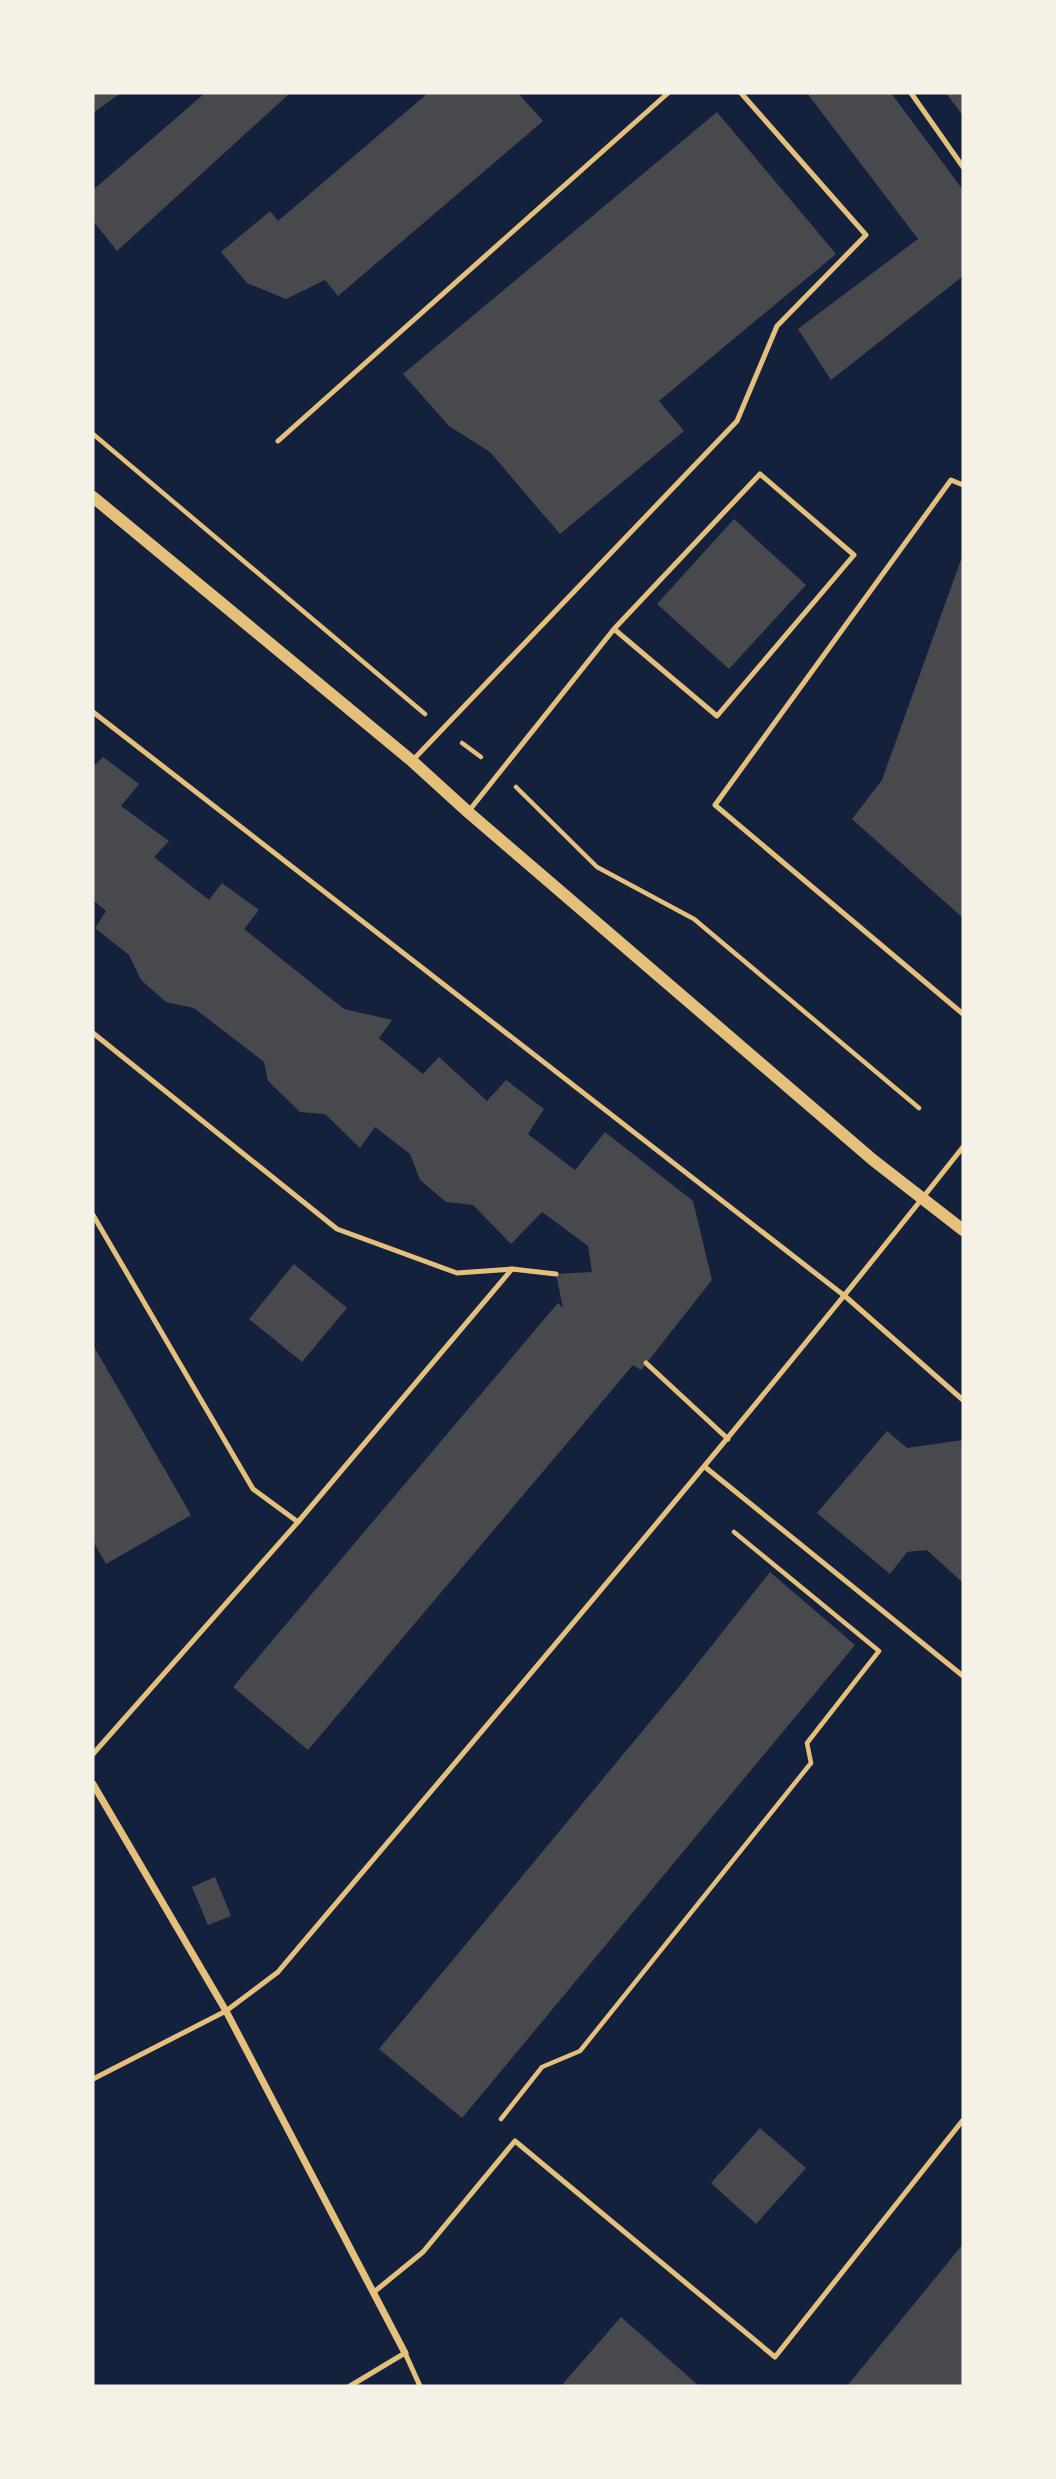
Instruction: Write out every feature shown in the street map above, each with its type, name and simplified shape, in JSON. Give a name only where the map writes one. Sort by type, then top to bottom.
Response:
[{"type":"street","points":[[93,497],[412,761],[468,812],[922,1199],[963,1230]]},
{"type":"street","points":[[93,1784],[226,2011],[405,2353]]},
{"type":"lane","points":[[278,441],[668,93]]},
{"type":"lane","points":[[412,761],[737,421],[776,327],[866,235],[741,93]]},
{"type":"lane","points":[[911,93],[963,167]]},
{"type":"lane","points":[[468,812],[614,629],[760,474],[854,555],[717,716],[614,629]]},
{"type":"lane","points":[[963,485],[951,481],[715,805],[963,1014]]},
{"type":"lane","points":[[93,712],[846,1297],[963,1400]]},
{"type":"lane","points":[[93,1033],[337,1229],[457,1273],[512,1269],[556,1274]]},
{"type":"lane","points":[[93,2079],[226,2011],[278,1972],[705,1467],[846,1297],[963,1147]]},
{"type":"lane","points":[[93,1215],[253,1489],[298,1522]]},
{"type":"lane","points":[[93,1754],[298,1522],[512,1269]]},
{"type":"lane","points":[[646,1363],[728,1439]]},
{"type":"lane","points":[[705,1467],[963,1676]]},
{"type":"lane","points":[[374,2292],[423,2252],[515,2141],[775,2357],[963,2120]]},
{"type":"lane","points":[[350,2386],[405,2353],[420,2386]]},
{"type":"path","points":[[499,2121],[542,2067],[580,2051],[811,1763],[807,1742],[879,1651],[734,1532]]},
{"type":"building","points":[[93,93],[121,93],[93,113]]},
{"type":"building","points":[[205,93],[290,93],[117,251],[93,221],[93,190]]},
{"type":"building","points":[[428,93],[518,93],[543,121],[338,296],[325,280],[286,299],[247,283],[221,252],[270,211],[278,221]]},
{"type":"building","points":[[807,93],[891,93],[963,190],[963,276],[831,380],[798,329],[918,239]]},
{"type":"building","points":[[946,93],[963,93],[963,116]]},
{"type":"building","points":[[717,112],[836,254],[659,401],[684,431],[560,534],[490,452],[449,426],[403,374]]},
{"type":"building","points":[[734,519],[806,585],[729,669],[657,604]]},
{"type":"building","points":[[963,554],[963,918],[852,819],[882,780]]},
{"type":"building","points":[[103,757],[139,784],[121,806],[169,841],[154,857],[209,900],[222,883],[259,910],[244,929],[344,1009],[392,1020],[379,1038],[423,1074],[439,1057],[487,1101],[506,1080],[544,1109],[528,1134],[575,1170],[605,1132],[693,1201],[712,1280],[641,1370],[633,1365],[308,1750],[233,1687],[558,1303],[563,1308],[556,1274],[592,1272],[588,1246],[542,1212],[511,1244],[473,1205],[446,1202],[420,1180],[410,1154],[375,1127],[360,1148],[325,1114],[300,1112],[268,1081],[264,1062],[194,1008],[166,1002],[141,980],[129,955],[95,928],[106,911],[93,900],[93,767]]},
{"type":"building","points":[[294,1264],[347,1308],[302,1362],[249,1319]]},
{"type":"building","points":[[93,1345],[191,1515],[106,1564],[93,1541]]},
{"type":"building","points":[[887,1431],[907,1448],[963,1440],[963,1583],[927,1550],[907,1552],[890,1574],[817,1513]]},
{"type":"building","points":[[770,1572],[855,1645],[462,2118],[379,2049],[679,1687]]},
{"type":"building","points":[[215,1877],[231,1916],[208,1925],[192,1887]]},
{"type":"building","points":[[760,2128],[806,2168],[756,2224],[711,2183]]},
{"type":"building","points":[[963,2244],[963,2386],[847,2386]]},
{"type":"building","points":[[621,2317],[699,2386],[561,2386]]}]
